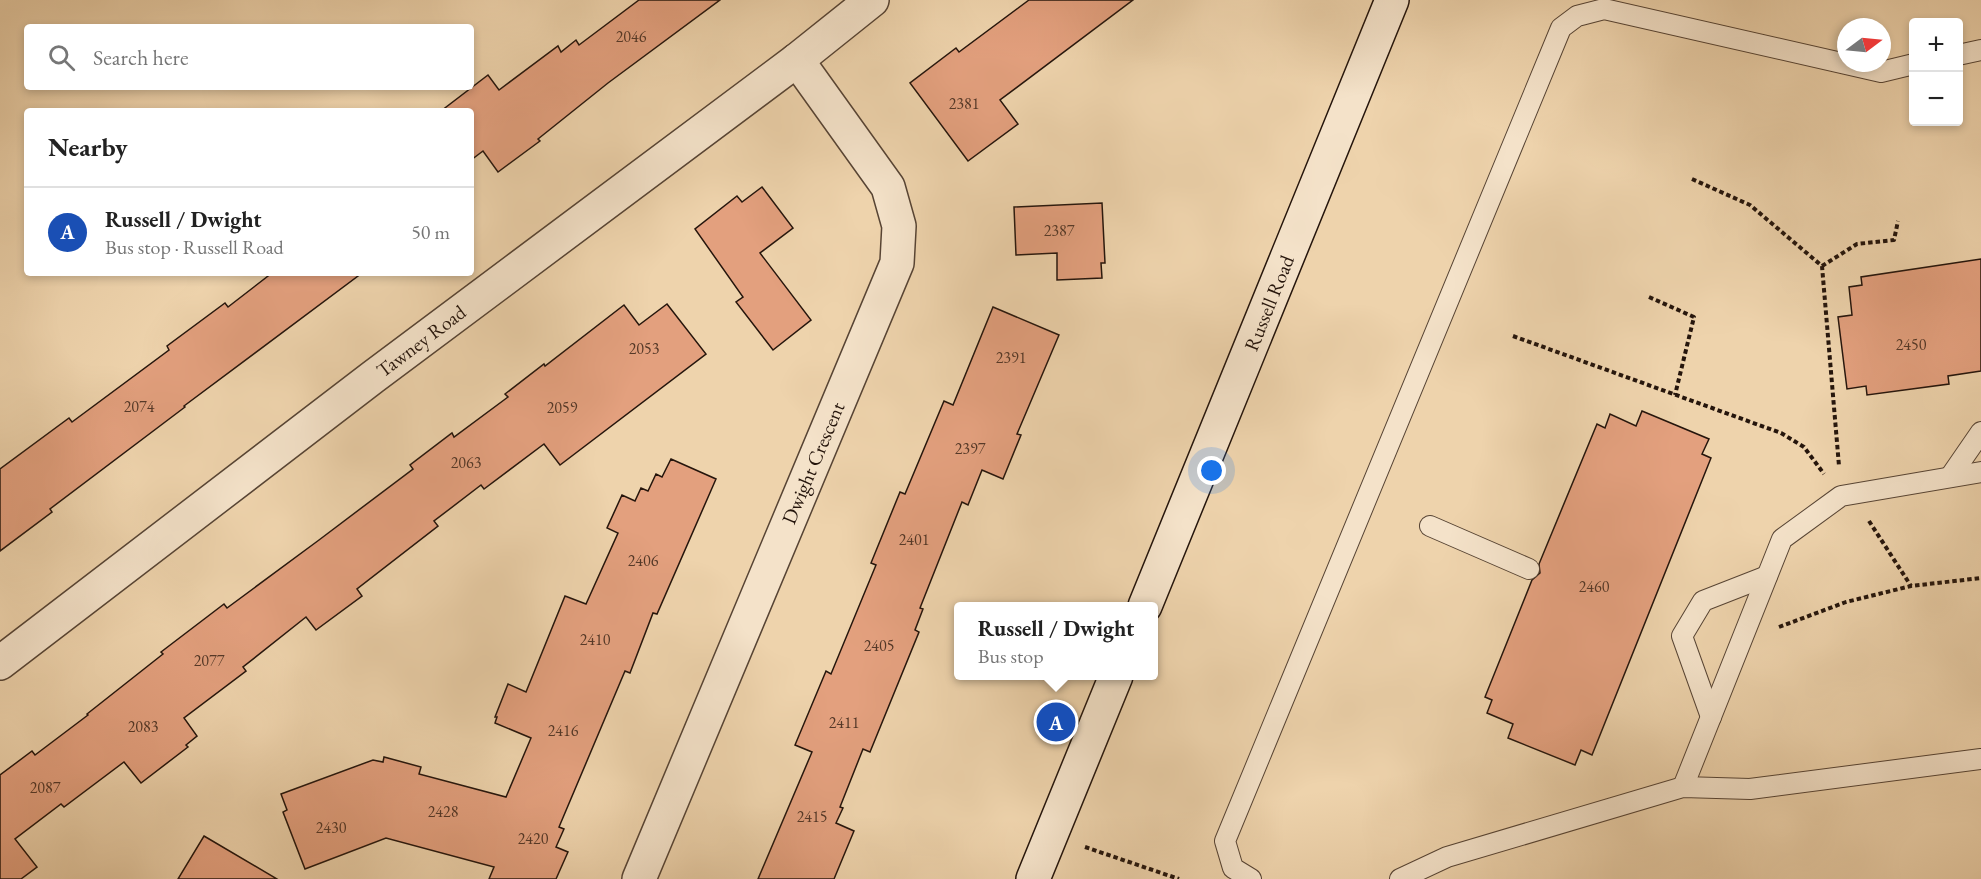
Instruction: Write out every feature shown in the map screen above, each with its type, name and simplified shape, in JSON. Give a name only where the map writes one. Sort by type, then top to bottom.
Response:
[{"type":"street","name":"Tawney Road","points":[[0,663],[373,377],[797,60],[872,0]]},
{"type":"street","name":"Russell Road","points":[[1147,602],[1392,0]]},
{"type":"street","name":"Dwight Crescent","points":[[639,879],[897,262],[899,226],[888,187],[797,60]]},
{"type":"street","points":[[1033,879],[1114,680]]},
{"type":"lane","points":[[1251,879],[1233,868],[1225,841],[1561,28],[1577,16],[1604,9],[1881,72],[1909,65]]},
{"type":"lane","points":[[1963,54],[1981,50]]},
{"type":"lane","points":[[1950,477],[1981,432]]},
{"type":"lane","points":[[1683,788],[1782,539],[1847,495],[1981,472]]},
{"type":"lane","points":[[1430,526],[1529,569]]},
{"type":"lane","points":[[1711,717],[1682,636],[1703,601],[1767,576]]},
{"type":"lane","points":[[1400,879],[1447,856],[1683,788],[1750,789],[1981,759]]},
{"type":"path","points":[[1692,179],[1750,205],[1822,266],[1847,495]]},
{"type":"path","points":[[1822,266],[1857,244],[1894,240],[1898,221]]},
{"type":"path","points":[[1649,297],[1694,317],[1675,395]]},
{"type":"path","points":[[1513,336],[1781,433],[1804,447],[1847,495],[1911,586]]},
{"type":"path","points":[[1744,633],[1785,626],[1846,602],[1911,586],[1981,578]]},
{"type":"path","points":[[1051,835],[1155,873],[1179,879]]},
{"type":"building","points":[[639,0],[720,0],[608,83],[538,139],[540,141],[498,172],[483,151],[474,158],[474,108],[445,108],[468,90],[474,90],[474,86],[488,75],[499,90],[558,46],[561,52],[576,40],[579,45]]},
{"type":"building","points":[[1029,0],[1133,0],[1000,100],[1018,124],[968,161],[910,83],[956,48],[959,52]]},
{"type":"building","points":[[762,187],[793,228],[760,253],[811,320],[773,350],[736,302],[743,297],[695,229],[737,196],[742,202]]},
{"type":"building","points":[[1102,203],[1105,263],[1101,263],[1102,278],[1057,280],[1057,253],[1016,255],[1014,207]]},
{"type":"building","points":[[1981,259],[1981,371],[1948,376],[1949,384],[1867,395],[1866,386],[1847,389],[1838,317],[1852,315],[1849,287],[1862,285],[1861,277]]},
{"type":"building","points":[[268,276],[358,276],[184,406],[50,509],[52,512],[0,551],[0,469],[69,418],[72,422],[169,350],[167,346],[225,303],[228,307]]},
{"type":"building","points":[[667,304],[706,354],[560,465],[544,444],[484,489],[481,485],[434,521],[438,526],[357,589],[362,596],[316,630],[306,617],[243,667],[246,671],[184,718],[197,736],[186,745],[188,747],[141,783],[124,762],[64,807],[61,804],[15,839],[37,867],[21,879],[0,879],[0,775],[32,751],[35,755],[163,654],[161,652],[224,604],[227,608],[319,540],[413,469],[410,465],[452,433],[454,437],[508,397],[505,394],[624,305],[639,325]]},
{"type":"building","points":[[993,307],[1059,335],[1017,434],[1021,435],[1003,479],[982,470],[968,505],[962,502],[920,608],[923,609],[915,630],[919,632],[870,752],[863,749],[840,807],[843,808],[836,823],[854,831],[834,879],[758,879],[812,752],[795,745],[826,671],[831,674],[876,565],[871,563],[900,492],[905,494],[944,401],[953,405]]},
{"type":"building","points":[[1642,411],[1709,439],[1702,454],[1711,458],[1592,755],[1581,750],[1575,765],[1508,738],[1513,724],[1487,713],[1492,700],[1485,697],[1532,580],[1540,573],[1539,564],[1597,424],[1605,428],[1610,414],[1636,426]]},
{"type":"building","points":[[671,459],[716,479],[657,614],[653,613],[630,673],[625,671],[559,827],[564,829],[556,847],[568,852],[556,879],[489,879],[494,867],[386,838],[305,869],[283,812],[287,810],[281,794],[373,760],[383,762],[384,757],[421,767],[419,774],[506,797],[531,738],[495,723],[497,717],[495,717],[508,684],[526,692],[565,596],[586,604],[618,533],[607,528],[622,495],[635,501],[641,488],[648,491],[656,474],[662,477]]},
{"type":"building","points":[[204,836],[277,879],[178,879]]},
{"type":"place","name":"Russell / Dwight","points":[[1056,722]]}]
